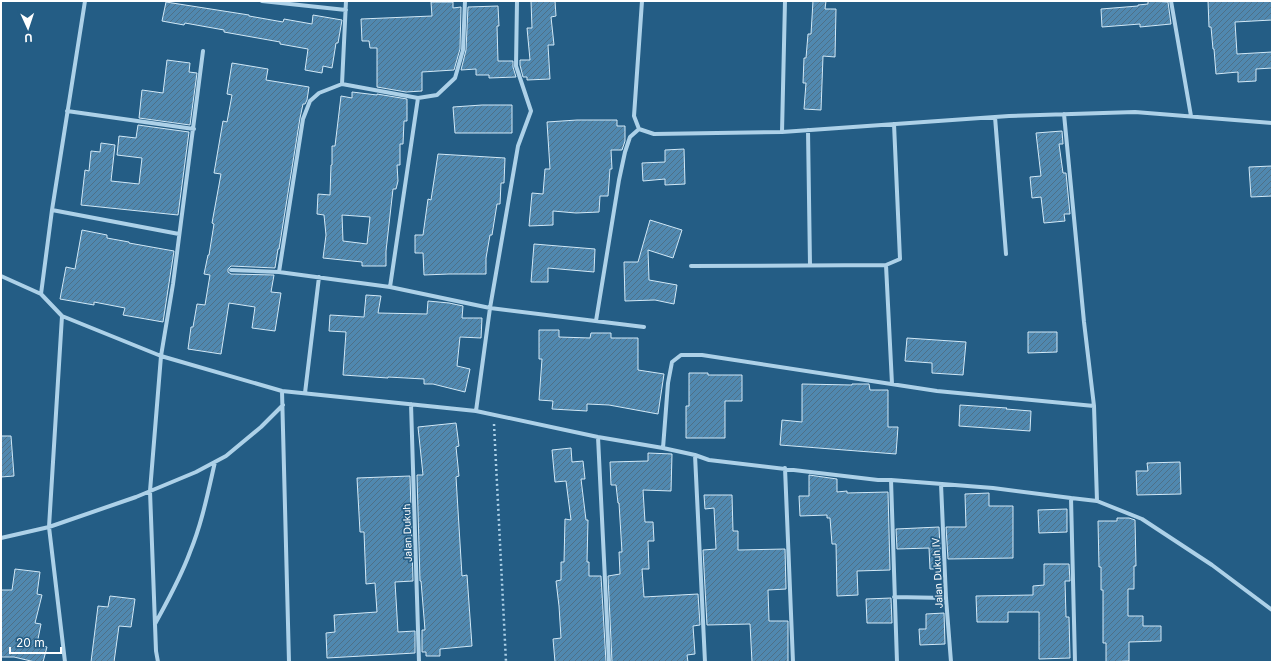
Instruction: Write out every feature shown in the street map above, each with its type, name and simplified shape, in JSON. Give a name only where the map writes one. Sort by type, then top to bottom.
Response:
[{"type":"street","points":[[41,294],[52,210],[85,1]]},
{"type":"street","points":[[262,1],[346,10]]},
{"type":"street","points":[[342,84],[346,1]]},
{"type":"street","points":[[279,272],[303,119],[310,101],[319,93],[342,84],[418,98],[437,95],[455,78],[463,50],[465,1]]},
{"type":"street","points":[[476,411],[490,308],[518,146],[531,111],[516,66],[517,1]]},
{"type":"street","points":[[642,1],[634,116],[639,128],[654,134],[782,132],[1064,114],[1135,112],[1272,123]]},
{"type":"street","points":[[782,132],[785,1]]},
{"type":"street","points":[[1171,1],[1191,116]]},
{"type":"street","points":[[158,662],[156,651],[150,491],[161,356],[173,284],[203,51]]},
{"type":"street","points":[[390,287],[418,98]]},
{"type":"street","points":[[67,111],[194,129]]},
{"type":"street","points":[[1064,114],[1084,322],[1094,406],[1097,501]]},
{"type":"street","points":[[995,118],[1006,254]]},
{"type":"street","points":[[691,266],[886,265],[900,259],[894,124]]},
{"type":"street","points":[[596,321],[622,166],[630,137],[639,128]]},
{"type":"street","points":[[808,130],[810,265]]},
{"type":"street","points":[[52,210],[179,234]]},
{"type":"street","points":[[886,265],[892,384]]},
{"type":"street","points":[[231,270],[279,272],[390,287],[490,308],[644,326]]},
{"type":"street","points":[[1,276],[41,294],[62,316],[161,356],[282,391],[476,411],[598,437],[663,448],[695,455],[709,460],[878,480],[993,488],[1097,501],[1142,519],[1212,565],[1272,610]]},
{"type":"street","points":[[305,393],[319,278]]},
{"type":"street","points":[[62,316],[49,527],[66,662]]},
{"type":"street","points":[[663,448],[668,384],[672,362],[681,355],[702,355],[937,391],[1094,406]]},
{"type":"street","points":[[282,391],[289,662]]},
{"type":"street","points":[[1,538],[49,527],[150,491],[196,472],[226,456],[261,427],[283,404]]},
{"type":"street","name":"Jalan Dukuh","points":[[411,404],[419,662]]},
{"type":"street","points":[[598,437],[609,662]]},
{"type":"street","points":[[695,455],[705,662]]},
{"type":"street","points":[[155,625],[174,590],[191,551],[204,511],[215,462]]},
{"type":"street","points":[[785,468],[793,662]]},
{"type":"street","points":[[891,480],[897,662]]},
{"type":"street","name":"Jalan Dukuh IV","points":[[941,484],[946,598],[951,662]]},
{"type":"street","points":[[1071,498],[1075,662]]},
{"type":"street","points":[[894,597],[946,598]]},
{"type":"path","points":[[494,416],[506,662]]},
{"type":"building","points":[[531,1],[555,1],[556,16],[551,17],[554,45],[548,45],[550,79],[527,80],[527,77],[523,77],[520,65],[520,60],[530,60],[527,28],[532,28]]},
{"type":"building","points":[[813,1],[826,1],[825,9],[836,9],[835,57],[823,56],[821,110],[804,109],[806,83],[803,83],[804,58],[806,58],[808,34],[811,34]]},
{"type":"building","points":[[1148,1],[1168,2],[1171,24],[1140,27],[1140,24],[1102,27],[1101,9],[1138,6],[1148,4]]},
{"type":"building","points":[[1208,1],[1272,1],[1272,20],[1235,22],[1237,54],[1272,52],[1272,68],[1256,69],[1256,81],[1238,82],[1238,72],[1216,74],[1211,27],[1209,27]]},
{"type":"building","points":[[166,2],[283,22],[284,19],[312,24],[313,15],[342,20],[332,68],[323,66],[322,73],[305,70],[308,49],[280,44],[280,42],[224,32],[224,30],[185,23],[184,25],[162,21]]},
{"type":"building","points":[[431,2],[453,2],[453,8],[461,7],[460,49],[454,70],[422,72],[422,91],[406,92],[377,87],[377,48],[370,48],[369,41],[362,41],[361,19],[432,16]]},
{"type":"building","points":[[498,6],[498,61],[513,61],[516,77],[489,78],[489,75],[476,75],[476,69],[461,70],[466,50],[468,7]]},
{"type":"building","points":[[167,60],[190,63],[189,72],[197,73],[190,125],[139,118],[142,90],[163,93]]},
{"type":"building","points":[[232,63],[268,69],[266,80],[309,87],[307,100],[305,104],[303,104],[300,118],[275,268],[231,266],[228,269],[228,272],[231,274],[274,275],[271,292],[281,293],[275,331],[252,328],[255,307],[229,303],[221,354],[188,349],[191,327],[193,327],[197,304],[205,305],[210,275],[204,274],[209,255],[214,224],[212,223],[221,174],[214,173],[223,121],[227,122],[232,95],[227,94]]},
{"type":"building","points":[[352,92],[407,99],[407,121],[404,121],[403,144],[400,144],[400,165],[397,165],[398,181],[396,189],[393,189],[386,251],[386,266],[362,266],[362,262],[323,258],[326,235],[324,215],[317,214],[318,194],[330,195],[332,146],[335,146],[341,96],[352,98]],"holes":[[[342,215],[370,217],[367,244],[343,241]]]},
{"type":"building","points":[[512,105],[512,133],[455,133],[453,107]]},
{"type":"building","points":[[617,120],[617,126],[625,126],[625,141],[622,150],[611,150],[612,169],[610,169],[608,196],[600,196],[599,212],[576,213],[553,211],[553,225],[529,226],[532,193],[543,194],[545,169],[550,169],[547,122]]},
{"type":"building","points":[[138,125],[189,132],[178,215],[81,205],[85,170],[89,171],[91,151],[100,152],[101,143],[115,145],[111,181],[139,184],[142,158],[117,155],[119,136],[136,138]]},
{"type":"building","points":[[1062,131],[1063,144],[1059,144],[1063,173],[1066,173],[1070,214],[1064,214],[1065,221],[1044,223],[1041,197],[1032,198],[1030,177],[1041,176],[1036,133]]},
{"type":"building","points":[[684,149],[685,184],[665,185],[665,179],[643,181],[642,163],[665,162],[665,150]]},
{"type":"building","points":[[438,154],[505,158],[504,183],[501,183],[500,204],[497,204],[492,235],[490,235],[486,258],[486,274],[424,275],[423,253],[415,253],[415,235],[423,235],[428,199],[431,200]]},
{"type":"building","points":[[1272,166],[1272,196],[1251,197],[1249,167]]},
{"type":"building","points":[[650,220],[682,230],[673,258],[648,250],[649,280],[677,285],[674,304],[655,300],[625,301],[624,262],[638,262]]},
{"type":"building","points":[[82,230],[107,235],[107,238],[174,251],[163,322],[123,315],[125,308],[94,302],[94,305],[60,299],[66,267],[75,269]]},
{"type":"building","points":[[534,244],[595,249],[594,272],[548,268],[548,282],[531,282]]},
{"type":"building","points":[[366,295],[381,296],[378,313],[427,314],[428,301],[463,306],[462,318],[482,318],[481,338],[460,337],[457,366],[470,369],[465,392],[433,384],[424,384],[424,379],[343,375],[346,332],[329,331],[330,315],[364,317]]},
{"type":"building","points":[[539,330],[559,330],[559,337],[590,338],[591,333],[611,333],[611,338],[638,338],[638,370],[664,374],[658,414],[609,405],[587,404],[587,411],[552,409],[553,401],[539,400],[542,359],[539,359]]},
{"type":"building","points":[[1028,332],[1057,332],[1057,352],[1028,353]]},
{"type":"building","points":[[907,338],[966,342],[963,375],[932,373],[932,363],[905,361]]},
{"type":"building","points":[[689,373],[708,373],[708,375],[742,375],[742,401],[725,401],[725,438],[686,438],[686,406],[689,406]]},
{"type":"building","points":[[802,384],[869,384],[870,390],[888,390],[888,427],[898,427],[896,454],[780,445],[782,420],[802,422]]},
{"type":"building","points":[[960,405],[1031,411],[1030,431],[959,426]]},
{"type":"building","points":[[456,423],[459,446],[456,447],[459,476],[456,477],[462,576],[467,575],[472,646],[440,649],[440,656],[426,656],[426,652],[422,652],[422,630],[425,630],[420,581],[417,475],[423,475],[418,427]]},
{"type":"building","points":[[1,436],[11,436],[14,476],[1,477]]},
{"type":"building","points":[[571,448],[572,462],[583,461],[585,479],[581,479],[586,520],[588,520],[587,562],[589,562],[589,576],[601,576],[606,662],[555,662],[553,639],[561,638],[556,581],[561,580],[561,562],[564,562],[565,519],[571,520],[566,481],[555,482],[552,450]]},
{"type":"building","points":[[648,453],[672,454],[671,491],[643,490],[645,522],[653,522],[654,541],[648,541],[649,569],[642,569],[644,597],[698,594],[700,625],[693,626],[695,654],[687,655],[688,662],[612,662],[608,576],[620,574],[619,552],[622,552],[619,503],[616,485],[611,485],[610,462],[648,461]]},
{"type":"building","points":[[1180,462],[1181,494],[1137,495],[1136,471],[1148,471],[1147,463]]},
{"type":"building","points":[[809,475],[837,479],[837,492],[888,492],[890,570],[857,571],[858,595],[837,596],[836,544],[832,544],[830,518],[827,518],[827,515],[800,516],[799,496],[809,496]]},
{"type":"building","points":[[410,476],[413,581],[395,582],[398,632],[415,631],[415,653],[327,658],[326,633],[335,632],[334,615],[377,612],[375,583],[366,584],[364,532],[360,532],[357,478]]},
{"type":"building","points":[[989,493],[989,506],[1013,506],[1013,558],[948,559],[946,527],[966,527],[965,494]]},
{"type":"building","points":[[704,495],[732,495],[733,531],[738,531],[738,550],[785,549],[786,589],[768,590],[769,621],[788,621],[788,662],[752,662],[750,624],[707,625],[703,550],[716,549],[714,508],[705,509]]},
{"type":"building","points":[[1067,509],[1067,532],[1039,533],[1038,510]]},
{"type":"building","points":[[1117,518],[1129,518],[1135,520],[1136,566],[1134,566],[1134,589],[1128,589],[1128,616],[1143,616],[1143,626],[1161,626],[1161,641],[1129,642],[1129,661],[1106,662],[1106,643],[1103,643],[1103,590],[1101,590],[1101,567],[1099,567],[1098,521],[1117,521]]},
{"type":"building","points":[[939,527],[941,569],[930,569],[929,548],[897,549],[896,529]]},
{"type":"building","points":[[1044,564],[1069,564],[1070,581],[1065,581],[1066,617],[1069,617],[1070,658],[1039,659],[1039,612],[1008,612],[1008,622],[977,622],[976,596],[1033,595],[1033,586],[1044,585]]},
{"type":"building","points":[[15,569],[40,572],[37,594],[42,595],[35,623],[41,624],[37,644],[47,647],[43,662],[35,662],[14,657],[1,657],[1,590],[12,590]]},
{"type":"building","points":[[110,596],[135,599],[131,627],[119,626],[114,662],[91,662],[98,606],[108,607]]},
{"type":"building","points":[[891,598],[892,623],[867,623],[866,599]]},
{"type":"building","points":[[944,613],[945,644],[920,645],[919,629],[926,629],[926,614]]}]
